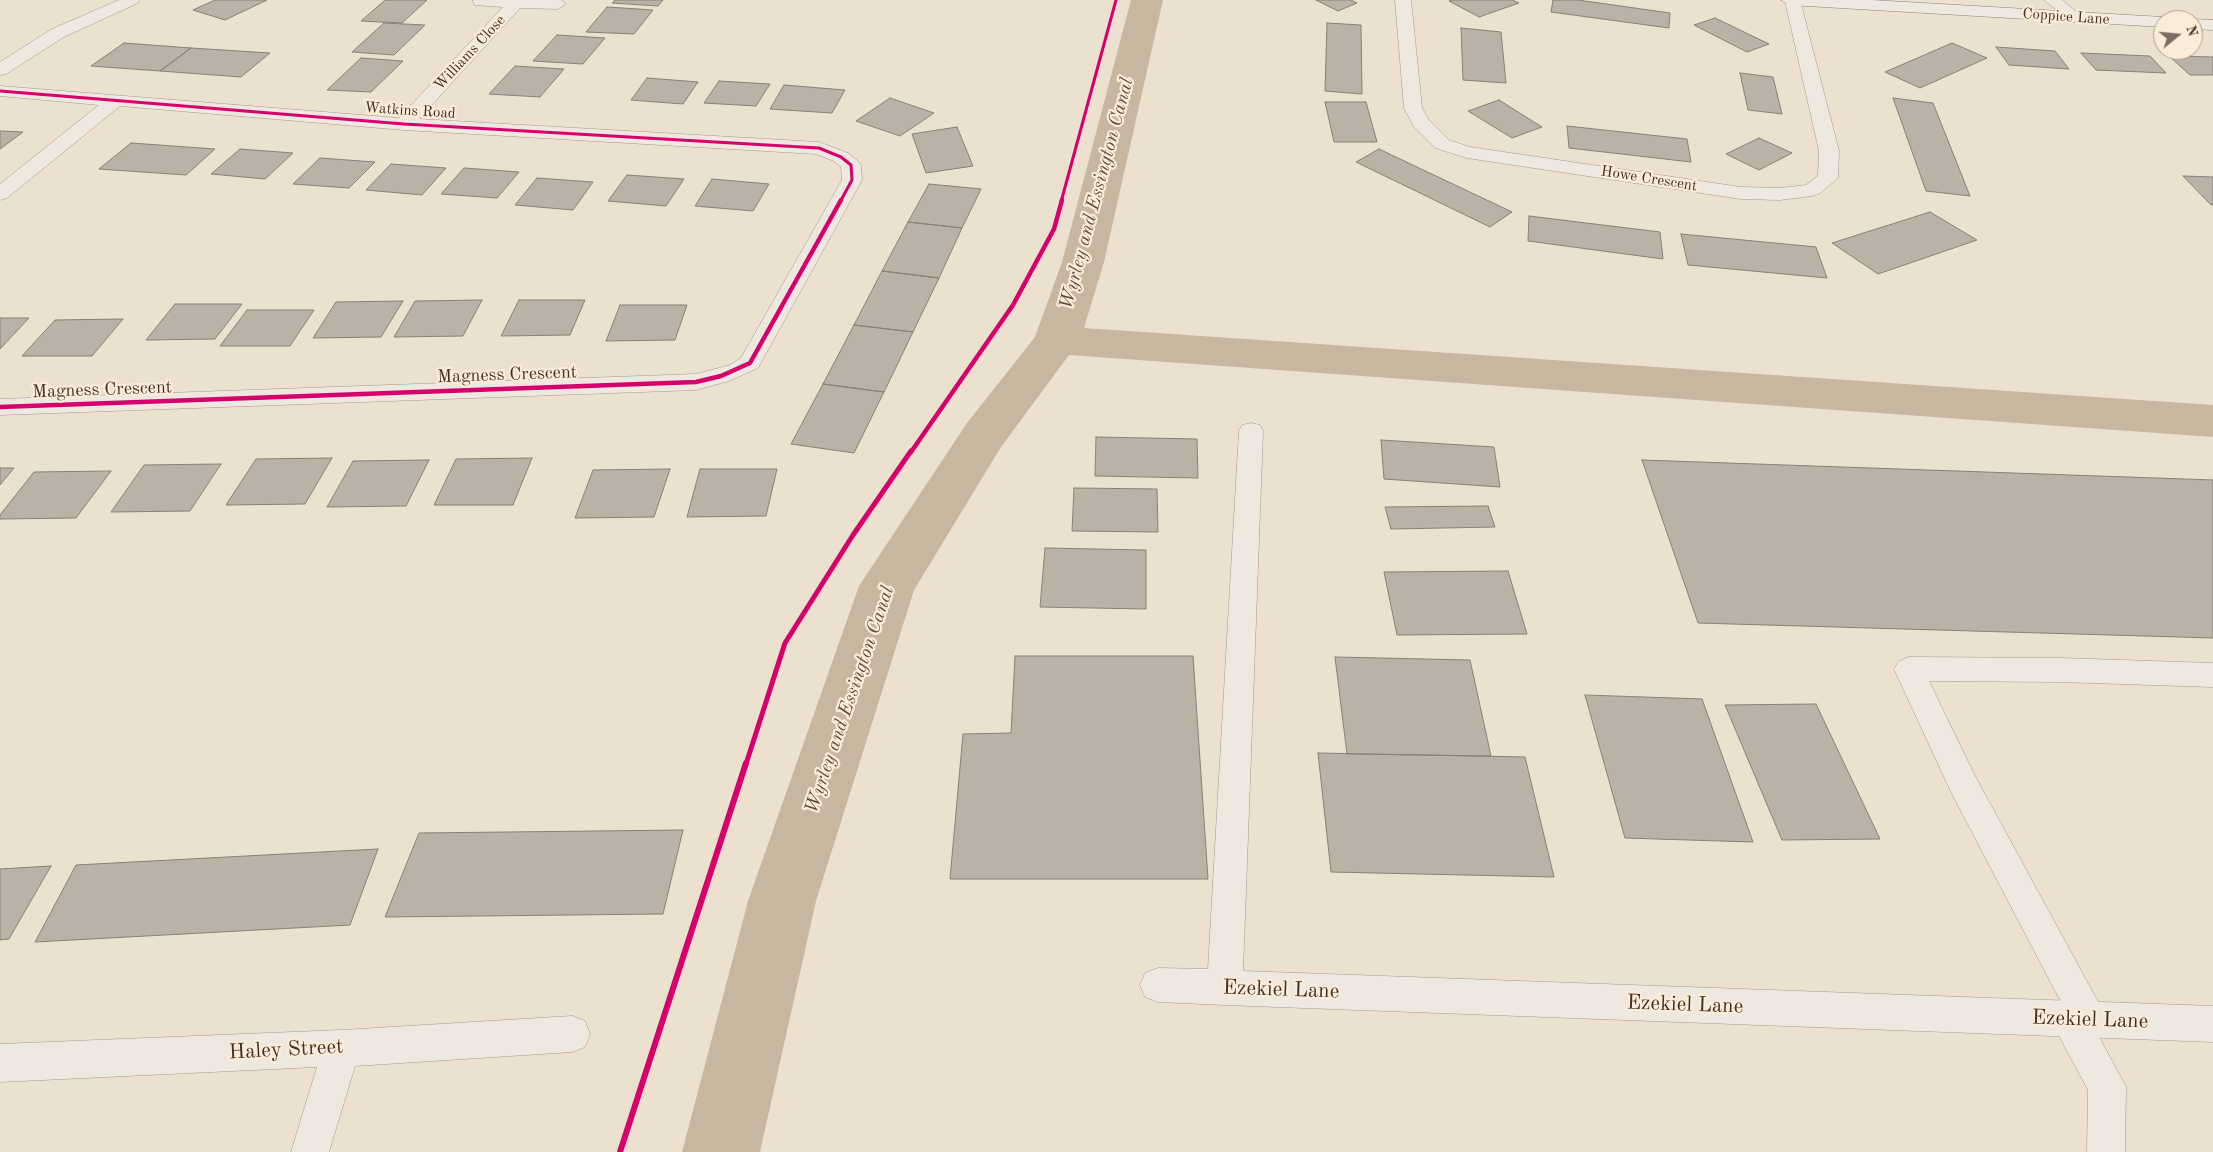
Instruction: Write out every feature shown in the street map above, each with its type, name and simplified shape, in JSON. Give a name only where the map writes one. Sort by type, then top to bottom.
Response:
[{"type":"street","points":[[0,70],[58,33],[132,0]]},
{"type":"street","name":"Howe Crescent","points":[[1403,0],[1413,108],[1421,123],[1442,144],[1467,152],[1741,193],[1780,194],[1812,190],[1828,178],[1829,151],[1794,0]]},
{"type":"street","name":"Coppice Lane","points":[[1789,0],[2153,21]]},
{"type":"street","points":[[2052,0],[2074,16]]},
{"type":"street","name":"Williams Close","points":[[480,2],[558,4]]},
{"type":"street","name":"Williams Close","points":[[404,124],[515,4]]},
{"type":"street","name":"Watkins Road","points":[[0,91],[404,124],[819,148]]},
{"type":"street","points":[[0,194],[115,101]]},
{"type":"street","name":"Magness Crescent","points":[[0,407],[696,382],[721,376],[750,363],[852,180],[851,165],[841,157],[819,148]]},
{"type":"street","points":[[1225,988],[1251,431]]},
{"type":"street","points":[[2106,1152],[2107,1087],[2079,1019],[1909,670],[2060,670],[2213,675]]},
{"type":"street","name":"Ezekiel Lane","points":[[1158,986],[2213,1024]]},
{"type":"street","name":"Haley Street","points":[[0,1063],[342,1048],[572,1034]]},
{"type":"street","points":[[310,1152],[342,1048]]},
{"type":"building","points":[[215,0],[267,0],[225,20],[193,10]]},
{"type":"building","points":[[385,0],[427,0],[402,23],[361,21]]},
{"type":"building","points":[[615,0],[663,0],[658,6],[612,3]]},
{"type":"building","points":[[1316,0],[1351,0],[1357,3],[1338,11]]},
{"type":"building","points":[[1512,0],[1519,3],[1479,17],[1449,1]]},
{"type":"building","points":[[1553,0],[1578,0],[1670,13],[1669,28],[1551,12]]},
{"type":"building","points":[[607,7],[653,10],[634,34],[586,32]]},
{"type":"building","points":[[1715,18],[1769,44],[1747,52],[1694,25]]},
{"type":"building","points":[[384,23],[425,25],[394,55],[352,52]]},
{"type":"building","points":[[1327,23],[1361,25],[1362,94],[1325,91]]},
{"type":"building","points":[[1461,28],[1501,32],[1506,83],[1463,80]]},
{"type":"building","points":[[557,35],[605,38],[583,64],[533,61]]},
{"type":"building","points":[[124,43],[191,48],[160,71],[91,66]]},
{"type":"building","points":[[1952,43],[1987,58],[1920,88],[1885,72]]},
{"type":"building","points":[[1996,47],[2055,51],[2069,69],[2009,65]]},
{"type":"building","points":[[191,48],[270,53],[241,77],[160,71]]},
{"type":"building","points":[[2081,53],[2150,56],[2166,73],[2096,70]]},
{"type":"building","points":[[2203,57],[2213,57],[2213,75],[2190,75],[2173,60],[2203,60]]},
{"type":"building","points":[[361,58],[403,61],[371,92],[327,90]]},
{"type":"building","points":[[515,66],[564,69],[540,97],[489,94]]},
{"type":"building","points":[[1740,73],[1773,77],[1782,114],[1748,110]]},
{"type":"building","points":[[647,78],[698,82],[683,104],[631,100]]},
{"type":"building","points":[[719,81],[770,84],[756,106],[704,103]]},
{"type":"building","points":[[784,85],[845,90],[832,113],[770,109]]},
{"type":"building","points":[[890,98],[934,113],[900,136],[856,121]]},
{"type":"building","points":[[1893,98],[1933,103],[1970,196],[1926,191]]},
{"type":"building","points":[[1499,100],[1542,127],[1512,138],[1468,111]]},
{"type":"building","points":[[1325,102],[1366,102],[1377,142],[1334,142]]},
{"type":"building","points":[[1567,126],[1687,139],[1691,162],[1569,148]]},
{"type":"building","points":[[957,127],[973,166],[926,173],[912,134]]},
{"type":"building","points":[[0,131],[23,132],[0,149]]},
{"type":"building","points":[[1759,138],[1792,153],[1759,170],[1726,154]]},
{"type":"building","points":[[131,143],[215,149],[186,175],[99,169]]},
{"type":"building","points":[[240,149],[293,153],[265,179],[211,174]]},
{"type":"building","points":[[1379,149],[1512,212],[1490,227],[1356,162]]},
{"type":"building","points":[[320,158],[375,162],[349,188],[293,184]]},
{"type":"building","points":[[391,164],[446,168],[422,195],[366,190]]},
{"type":"building","points":[[464,168],[519,172],[497,198],[441,194]]},
{"type":"building","points":[[627,175],[684,179],[666,206],[608,201]]},
{"type":"building","points":[[2183,176],[2213,177],[2213,205],[2211,205]]},
{"type":"building","points":[[537,178],[593,182],[573,210],[515,205]]},
{"type":"building","points":[[712,179],[769,184],[753,211],[695,206]]},
{"type":"building","points":[[929,184],[981,189],[962,228],[908,222]]},
{"type":"building","points":[[1930,212],[1977,240],[1878,274],[1832,243]]},
{"type":"building","points":[[1529,216],[1660,232],[1663,259],[1528,241]]},
{"type":"building","points":[[908,222],[962,228],[939,278],[882,271]]},
{"type":"building","points":[[1681,234],[1816,247],[1827,278],[1688,265]]},
{"type":"building","points":[[882,271],[939,278],[913,332],[854,325]]},
{"type":"building","points":[[482,300],[463,336],[394,337],[415,301]]},
{"type":"building","points":[[519,300],[585,300],[570,335],[501,336]]},
{"type":"building","points":[[403,301],[381,337],[313,338],[336,302]]},
{"type":"building","points":[[175,304],[242,304],[215,339],[146,340]]},
{"type":"building","points":[[620,305],[687,305],[675,340],[606,341]]},
{"type":"building","points":[[247,310],[314,310],[290,346],[220,346]]},
{"type":"building","points":[[0,318],[29,318],[0,349]]},
{"type":"building","points":[[123,319],[92,356],[22,356],[55,320]]},
{"type":"building","points":[[854,325],[913,332],[884,392],[823,384]]},
{"type":"building","points":[[823,384],[884,392],[854,453],[791,444]]},
{"type":"building","points":[[1096,437],[1197,439],[1198,478],[1095,476]]},
{"type":"building","points":[[1381,440],[1494,447],[1500,487],[1384,479]]},
{"type":"building","points":[[332,458],[305,504],[226,505],[256,459]]},
{"type":"building","points":[[532,458],[513,505],[434,505],[456,459]]},
{"type":"building","points":[[429,460],[406,506],[327,507],[353,461]]},
{"type":"building","points":[[1642,460],[2213,480],[2213,638],[1698,623]]},
{"type":"building","points":[[221,464],[190,511],[111,512],[144,465]]},
{"type":"building","points":[[0,468],[14,468],[0,485]]},
{"type":"building","points":[[670,469],[654,517],[575,518],[593,470]]},
{"type":"building","points":[[700,469],[777,469],[766,516],[687,517]]},
{"type":"building","points":[[111,471],[76,518],[0,519],[0,515],[34,472]]},
{"type":"building","points":[[1074,488],[1157,489],[1158,532],[1072,531]]},
{"type":"building","points":[[1488,506],[1495,527],[1391,529],[1385,507]]},
{"type":"building","points":[[1045,548],[1146,550],[1146,609],[1040,607]]},
{"type":"building","points":[[1508,571],[1527,634],[1397,635],[1384,572]]},
{"type":"building","points":[[1015,656],[1193,656],[1208,879],[950,879],[963,734],[1011,733]]},
{"type":"building","points":[[1335,657],[1470,660],[1491,756],[1347,754]]},
{"type":"building","points":[[1585,695],[1702,699],[1753,842],[1625,838]]},
{"type":"building","points":[[1816,704],[1880,839],[1782,840],[1725,705]]},
{"type":"building","points":[[1318,753],[1525,757],[1554,877],[1331,872]]},
{"type":"building","points":[[683,830],[663,914],[385,917],[419,833]]},
{"type":"building","points":[[378,849],[350,925],[35,942],[76,865]]},
{"type":"building","points":[[51,866],[9,939],[0,940],[0,869]]},
{"type":"waterway","name":"Wyrley and Essington Canal","points":[[1057,340],[1083,262],[1147,0]]},
{"type":"waterway","name":"Wyrley and Essington Canal","points":[[721,1152],[782,901],[887,586],[984,435],[1057,340]]},
{"type":"waterway","points":[[1057,340],[2213,421]]},
{"type":"cycle path","points":[[620,1152],[785,643],[853,535],[1013,305],[1054,229],[1116,0]]},
{"type":"cycle path","points":[[0,91],[404,124],[819,148],[841,157],[851,165],[852,180],[750,363],[721,376],[696,382],[0,407]]}]
